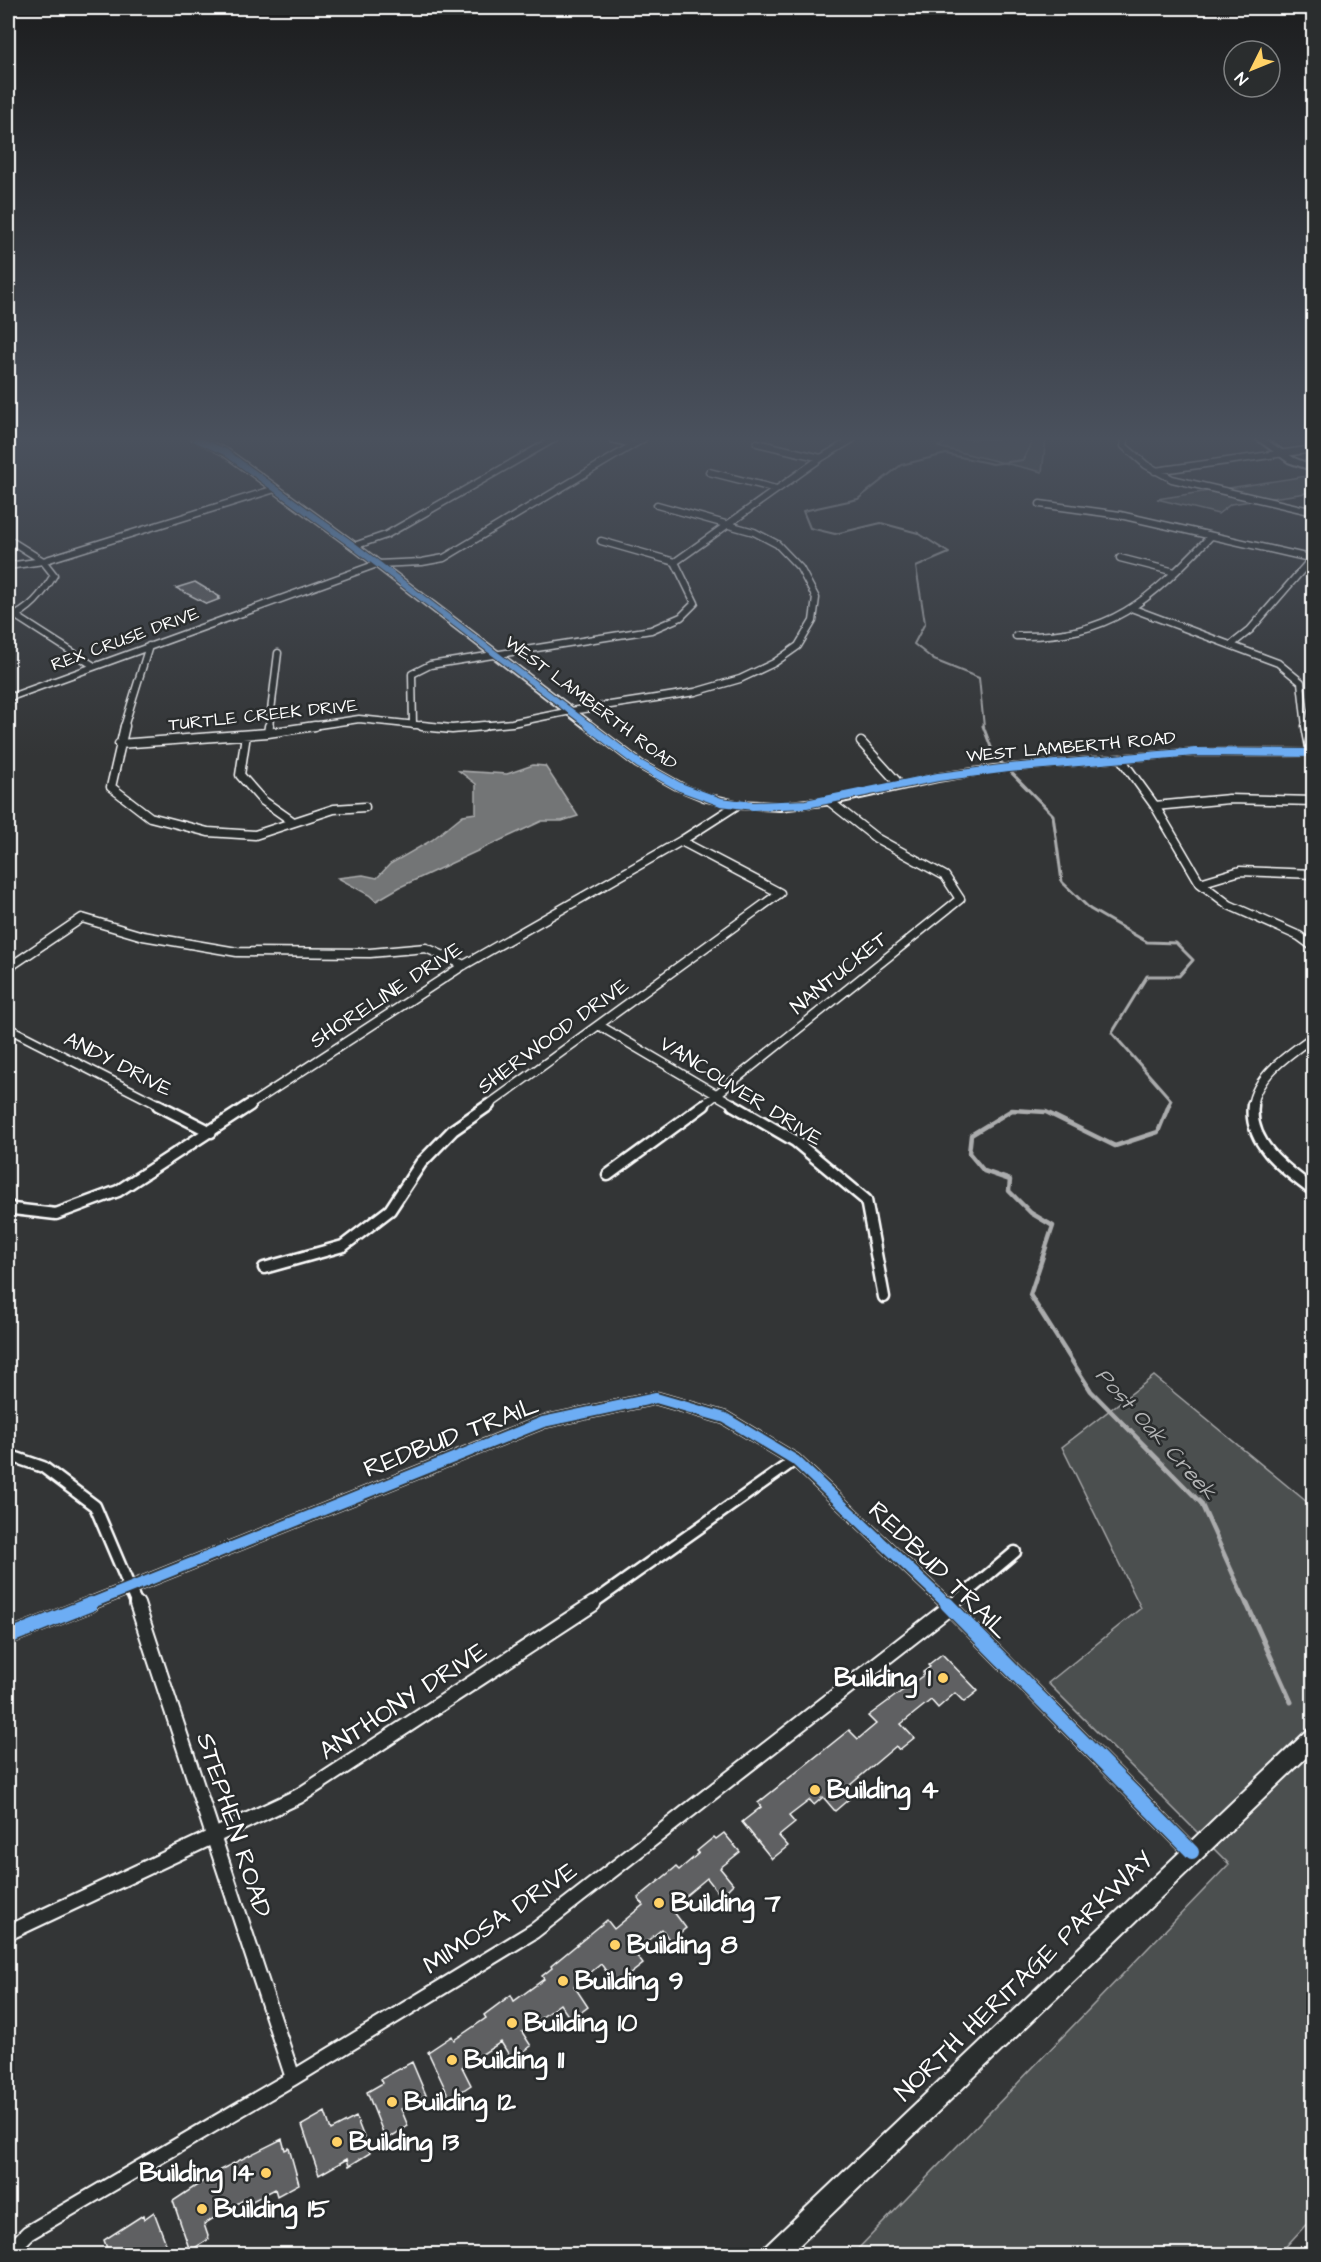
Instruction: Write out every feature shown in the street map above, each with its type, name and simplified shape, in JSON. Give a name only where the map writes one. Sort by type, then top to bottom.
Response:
[{"type":"street","points":[[8,619],[16,616],[42,596],[54,575],[43,561],[17,545]]},
{"type":"street","points":[[8,566],[43,561],[96,545]]},
{"type":"street","points":[[354,546],[358,545]]},
{"type":"street","name":"REX CRUSE DRIVE","points":[[8,698],[377,564],[434,561],[451,555],[468,545]]},
{"type":"street","points":[[413,725],[412,674],[430,664],[651,630],[688,615],[695,603],[675,562],[614,545]]},
{"type":"street","points":[[675,562],[699,545]]},
{"type":"street","name":"TURTLE CREEK DRIVE","points":[[119,744],[268,733],[359,719],[452,729],[512,723],[571,711],[695,692],[740,679],[774,663],[798,646],[813,621],[816,598],[800,568],[778,545]]},
{"type":"street","points":[[1016,636],[1053,636],[1098,626],[1152,595],[1202,545]]},
{"type":"street","points":[[1231,645],[1250,630],[1313,558],[1251,545]]},
{"type":"street","name":"WEST LAMBERTH ROAD","points":[[354,546],[500,655],[639,764],[679,789],[704,798],[737,805],[775,807],[829,801],[899,784],[964,773],[1019,767],[1195,752],[1312,753]]},
{"type":"street","points":[[1120,558],[1175,572]]},
{"type":"street","points":[[1131,608],[1278,663],[1300,682],[1312,753]]},
{"type":"street","points":[[16,616],[94,666]]},
{"type":"street","points":[[150,646],[119,744],[111,787],[150,817],[208,832],[255,835],[334,809],[365,807]]},
{"type":"street","points":[[268,733],[278,653]]},
{"type":"street","points":[[1303,710],[1314,710]]},
{"type":"street","points":[[246,735],[240,775],[262,800],[292,821]]},
{"type":"street","points":[[861,742],[899,784]]},
{"type":"street","points":[[1121,759],[1155,806],[1200,883],[1229,905],[1299,936],[1314,947]]},
{"type":"street","points":[[1155,806],[1229,799],[1314,801]]},
{"type":"street","name":"NANTUCKET","points":[[608,1175],[717,1095],[960,899],[945,876],[876,838],[829,801]]},
{"type":"street","name":"SHORELINE DRIVE","points":[[8,1206],[13,1209],[56,1214],[118,1191],[464,965],[681,841],[737,805]]},
{"type":"street","name":"SHERWOOD DRIVE","points":[[264,1268],[343,1246],[390,1210],[421,1163],[453,1130],[600,1026],[780,893],[681,841]]},
{"type":"street","points":[[1200,883],[1240,871],[1314,874]]},
{"type":"street","points":[[8,968],[82,918],[143,936],[237,952],[370,953],[426,948],[464,965]]},
{"type":"street","name":"VANCOUVER DRIVE","points":[[600,1026],[795,1141],[866,1200],[884,1297]]},
{"type":"street","name":"ANDY DRIVE","points":[[8,1028],[211,1132]]},
{"type":"street","points":[[1314,1036],[1275,1067],[1260,1085],[1252,1106],[1254,1133],[1280,1167],[1314,1191]]},
{"type":"street","name":"REDBUD TRAIL","points":[[8,1637],[543,1422],[656,1398],[725,1418],[795,1460],[950,1607],[1192,1852]]},
{"type":"street","name":"STEPHEN ROAD","points":[[8,1455],[43,1467],[95,1506],[131,1586],[293,2078]]},
{"type":"street","name":"ANTHONY DRIVE","points":[[8,1933],[299,1796],[597,1602],[795,1460]]},
{"type":"street","name":"MIMOSA DRIVE","points":[[8,2253],[28,2233],[293,2078],[534,1931],[950,1607],[1015,1552]]},
{"type":"street","name":"NORTH HERITAGE PARKWAY","points":[[774,2254],[1314,1737]]},
{"type":"shaded area","points":[[533,765],[545,766],[578,816],[562,821],[542,821],[400,887],[376,901],[338,878],[363,875],[377,878],[390,864],[432,840],[463,815],[476,813],[476,784],[459,771],[507,774]]},
{"type":"shaded area","points":[[1154,1376],[1313,1507],[1313,2217],[1279,2254],[853,2254],[1229,1864],[1048,1683],[1141,1608],[1062,1447]]},
{"type":"building","points":[[195,582],[220,599],[207,604],[176,588]]},
{"type":"building","points":[[942,1654],[978,1691],[964,1702],[955,1693],[938,1708],[931,1700],[901,1724],[914,1738],[899,1750],[896,1746],[843,1791],[849,1799],[835,1811],[823,1797],[814,1805],[810,1800],[789,1816],[795,1823],[779,1836],[788,1846],[772,1859],[742,1822],[761,1807],[758,1803],[849,1730],[858,1739],[876,1724],[868,1716],[925,1674],[923,1672],[930,1667],[928,1665]]},
{"type":"building","points":[[724,1833],[740,1852],[720,1868],[733,1884],[721,1896],[707,1878],[671,1908],[686,1928],[670,1941],[662,1929],[634,1952],[643,1964],[616,1985],[601,1964],[574,1986],[588,2007],[571,2020],[560,2004],[522,2032],[531,2046],[512,2060],[501,2042],[462,2067],[471,2085],[450,2099],[428,2052],[452,2036],[454,2040],[486,2018],[484,2015],[511,1995],[514,2001],[544,1979],[542,1976],[552,1968],[551,1966],[607,1920],[614,1929],[643,1905],[638,1898],[676,1867],[679,1870],[714,1837],[716,1839]]},
{"type":"building","name":"Building 12","points":[[412,2062],[426,2095],[401,2109],[408,2126],[386,2140],[367,2092],[383,2083],[381,2079]]},
{"type":"building","name":"Building 13","points":[[325,2112],[331,2130],[356,2117],[370,2153],[349,2166],[347,2159],[319,2175],[302,2125]]},
{"type":"building","points":[[282,2139],[285,2150],[289,2148],[299,2184],[277,2196],[275,2189],[245,2205],[243,2200],[204,2224],[209,2239],[190,2251],[173,2201],[220,2170]]},
{"type":"building","points":[[154,2212],[170,2254],[109,2254],[104,2240],[143,2215],[144,2219]]},
{"type":"waterway","name":"Post Oak Creek","points":[[936,545],[949,553],[916,567],[925,623],[914,644],[934,660],[979,678],[984,727]]},
{"type":"waterway","name":"Post Oak Creek","points":[[983,726],[994,755],[1053,815],[1062,882],[1090,909],[1147,942],[1176,943],[1193,960],[1179,976],[1147,976],[1112,1033],[1171,1100],[1168,1106]]},
{"type":"waterway","name":"Post Oak Creek","points":[[1169,1105],[1158,1132],[1115,1146],[1046,1112],[1012,1110],[971,1135],[969,1153],[984,1171],[1010,1180],[1009,1191],[1031,1213],[1053,1226],[1030,1295],[1091,1391],[1201,1503],[1247,1605]]},
{"type":"waterway","name":"Post Oak Creek","points":[[1247,1604],[1291,1702]]},
{"type":"cycle path","points":[[352,545],[639,764],[680,787],[721,802],[753,806],[806,804],[964,773],[1154,755],[1239,751],[1314,753]]},
{"type":"cycle path","points":[[8,1637],[543,1422],[656,1398],[725,1418],[795,1460],[950,1607],[1192,1852]]},
{"type":"place","name":"Building 1","points":[[943,1678]]},
{"type":"place","name":"Building 4","points":[[815,1790]]},
{"type":"place","name":"Building 7","points":[[659,1903]]},
{"type":"place","name":"Building 8","points":[[615,1945]]},
{"type":"place","name":"Building 9","points":[[563,1981]]},
{"type":"place","name":"Building 10","points":[[512,2023]]},
{"type":"place","name":"Building 11","points":[[452,2060]]},
{"type":"place","name":"Building 12","points":[[392,2102]]},
{"type":"place","name":"Building 13","points":[[337,2142]]},
{"type":"place","name":"Building 14","points":[[266,2173]]},
{"type":"place","name":"Building 15","points":[[202,2209]]}]
